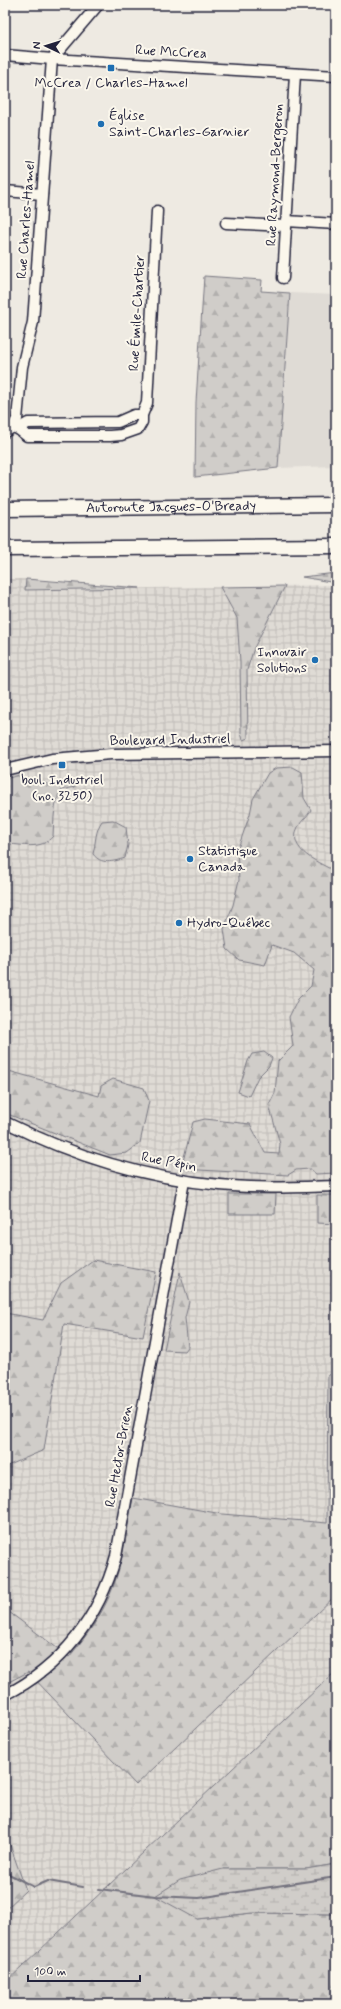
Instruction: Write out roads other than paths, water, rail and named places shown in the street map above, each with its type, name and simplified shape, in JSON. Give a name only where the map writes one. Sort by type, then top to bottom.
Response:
[{"type":"highway","name":"Autoroute Jacques-O'Bready","points":[[5,509],[336,505]]},
{"type":"highway","points":[[5,549],[336,546]]},
{"type":"street","points":[[52,59],[98,5]]},
{"type":"street","name":"Rue McCrea","points":[[5,55],[336,76]]},
{"type":"street","name":"Rue Charles-Hamel","points":[[12,429],[17,418],[22,367],[33,322],[52,59]]},
{"type":"street","name":"Rue Raymond-Bergeron","points":[[283,278],[295,74]]},
{"type":"street","points":[[5,191],[42,194]]},
{"type":"street","name":"Rue Émile-Chartier","points":[[12,429],[27,436],[121,435],[138,430],[142,422],[142,415],[146,403],[157,211]]},
{"type":"street","points":[[226,223],[336,224]]},
{"type":"street","points":[[12,429],[28,422],[118,422],[134,415],[142,415]]},
{"type":"street","name":"Boulevard Industriel","points":[[5,770],[52,759],[105,755],[336,751]]},
{"type":"street","name":"Rue Pépin","points":[[5,1122],[45,1141],[78,1154],[120,1167],[184,1181],[221,1186],[336,1186]]},
{"type":"street","name":"Rue Hector-Brien","points":[[5,1695],[36,1677],[67,1649],[92,1615],[109,1580],[118,1543],[184,1181]]},
{"type":"waterway","points":[[5,1872],[34,1887],[48,1881],[83,1887]]},
{"type":"waterway","points":[[99,1889],[155,1896],[199,1898],[336,1877]]},
{"type":"place","name":"McCrea / Charles-Hamel","points":[[111,68]]},
{"type":"place","name":"Église Saint-Charles-Garnier","points":[[101,124]]},
{"type":"place","name":"Innovair Solutions","points":[[315,660]]},
{"type":"place","name":"boul. Industriel (no. 3250)","points":[[62,765]]},
{"type":"place","name":"Statistique Canada","points":[[190,859]]},
{"type":"place","name":"Hydro-Québec","points":[[179,923]]}]
